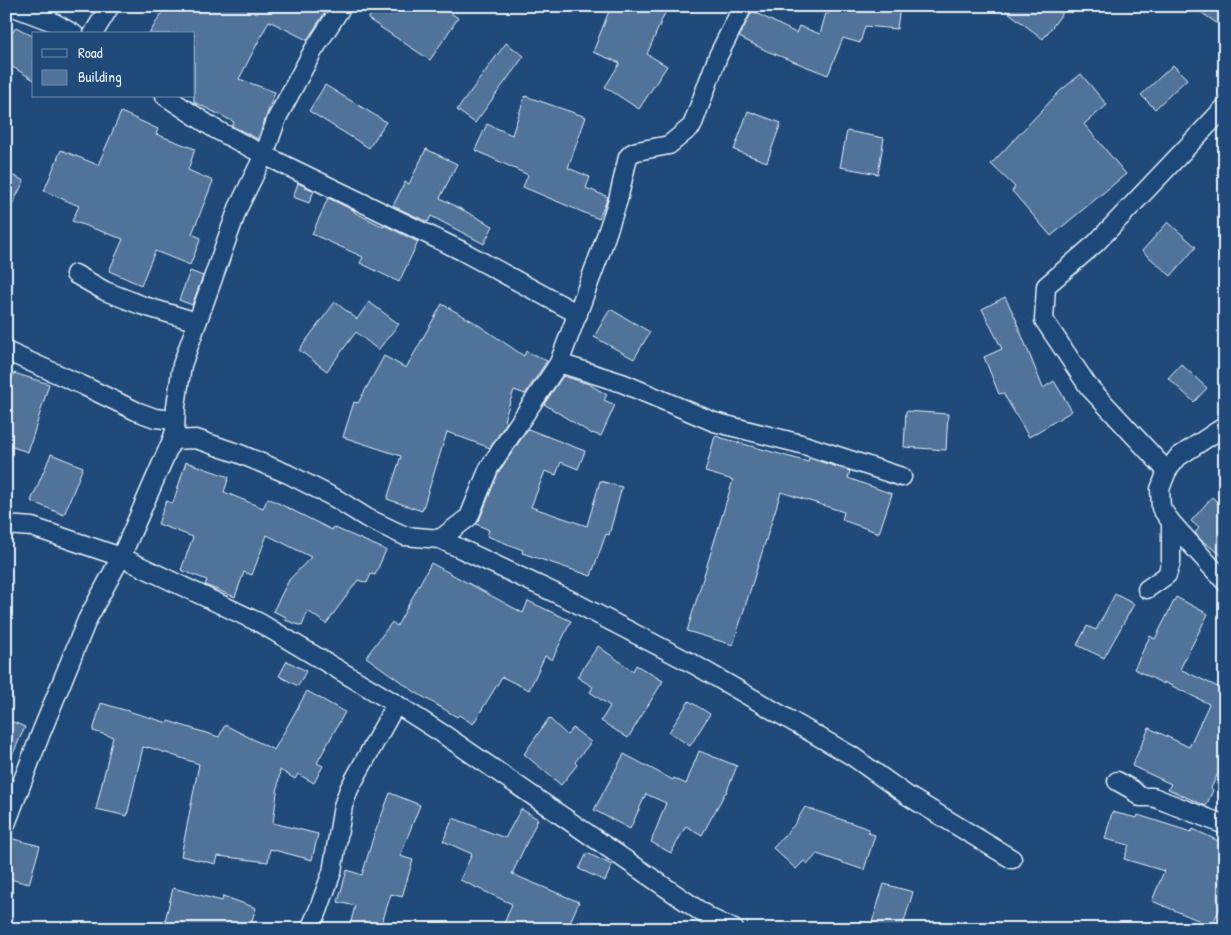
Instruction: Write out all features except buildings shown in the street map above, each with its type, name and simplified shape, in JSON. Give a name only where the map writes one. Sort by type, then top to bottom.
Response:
[{"type":"street","points":[[11,6],[53,22],[70,32]]},
{"type":"street","points":[[94,32],[110,6]]},
{"type":"street","points":[[6,824],[87,620],[121,557],[172,440],[182,365],[238,208],[264,154],[277,118],[313,51],[342,6]]},
{"type":"street","points":[[440,539],[469,517],[490,468],[559,363],[602,248],[618,200],[628,157],[637,151],[669,144],[692,126],[718,56],[743,6]]},
{"type":"street","points":[[168,98],[215,129],[462,252],[578,314]]},
{"type":"street","points":[[1167,471],[1088,386],[1044,320],[1046,286],[1096,242],[1225,107]]},
{"type":"street","points":[[75,274],[105,292],[197,322]]},
{"type":"street","points":[[6,351],[136,411],[155,418],[175,420]]},
{"type":"street","points":[[559,363],[622,383],[714,422],[801,444],[902,477]]},
{"type":"street","points":[[1225,426],[1178,457],[1167,471],[1160,489],[1161,508],[1171,522],[1225,582]]},
{"type":"street","points":[[172,440],[196,440],[240,454],[288,474],[335,498],[367,518],[405,536],[440,539],[570,600],[695,665],[852,756],[908,796],[1012,859]]},
{"type":"street","points":[[1147,588],[1166,575],[1171,562],[1171,522]]},
{"type":"street","points":[[6,525],[32,527],[121,557],[260,623],[443,734],[707,923],[734,929]]},
{"type":"street","points":[[310,929],[332,872],[343,806],[349,788],[396,704]]},
{"type":"street","points":[[1117,781],[1134,790],[1140,797],[1153,797],[1225,825]]}]
